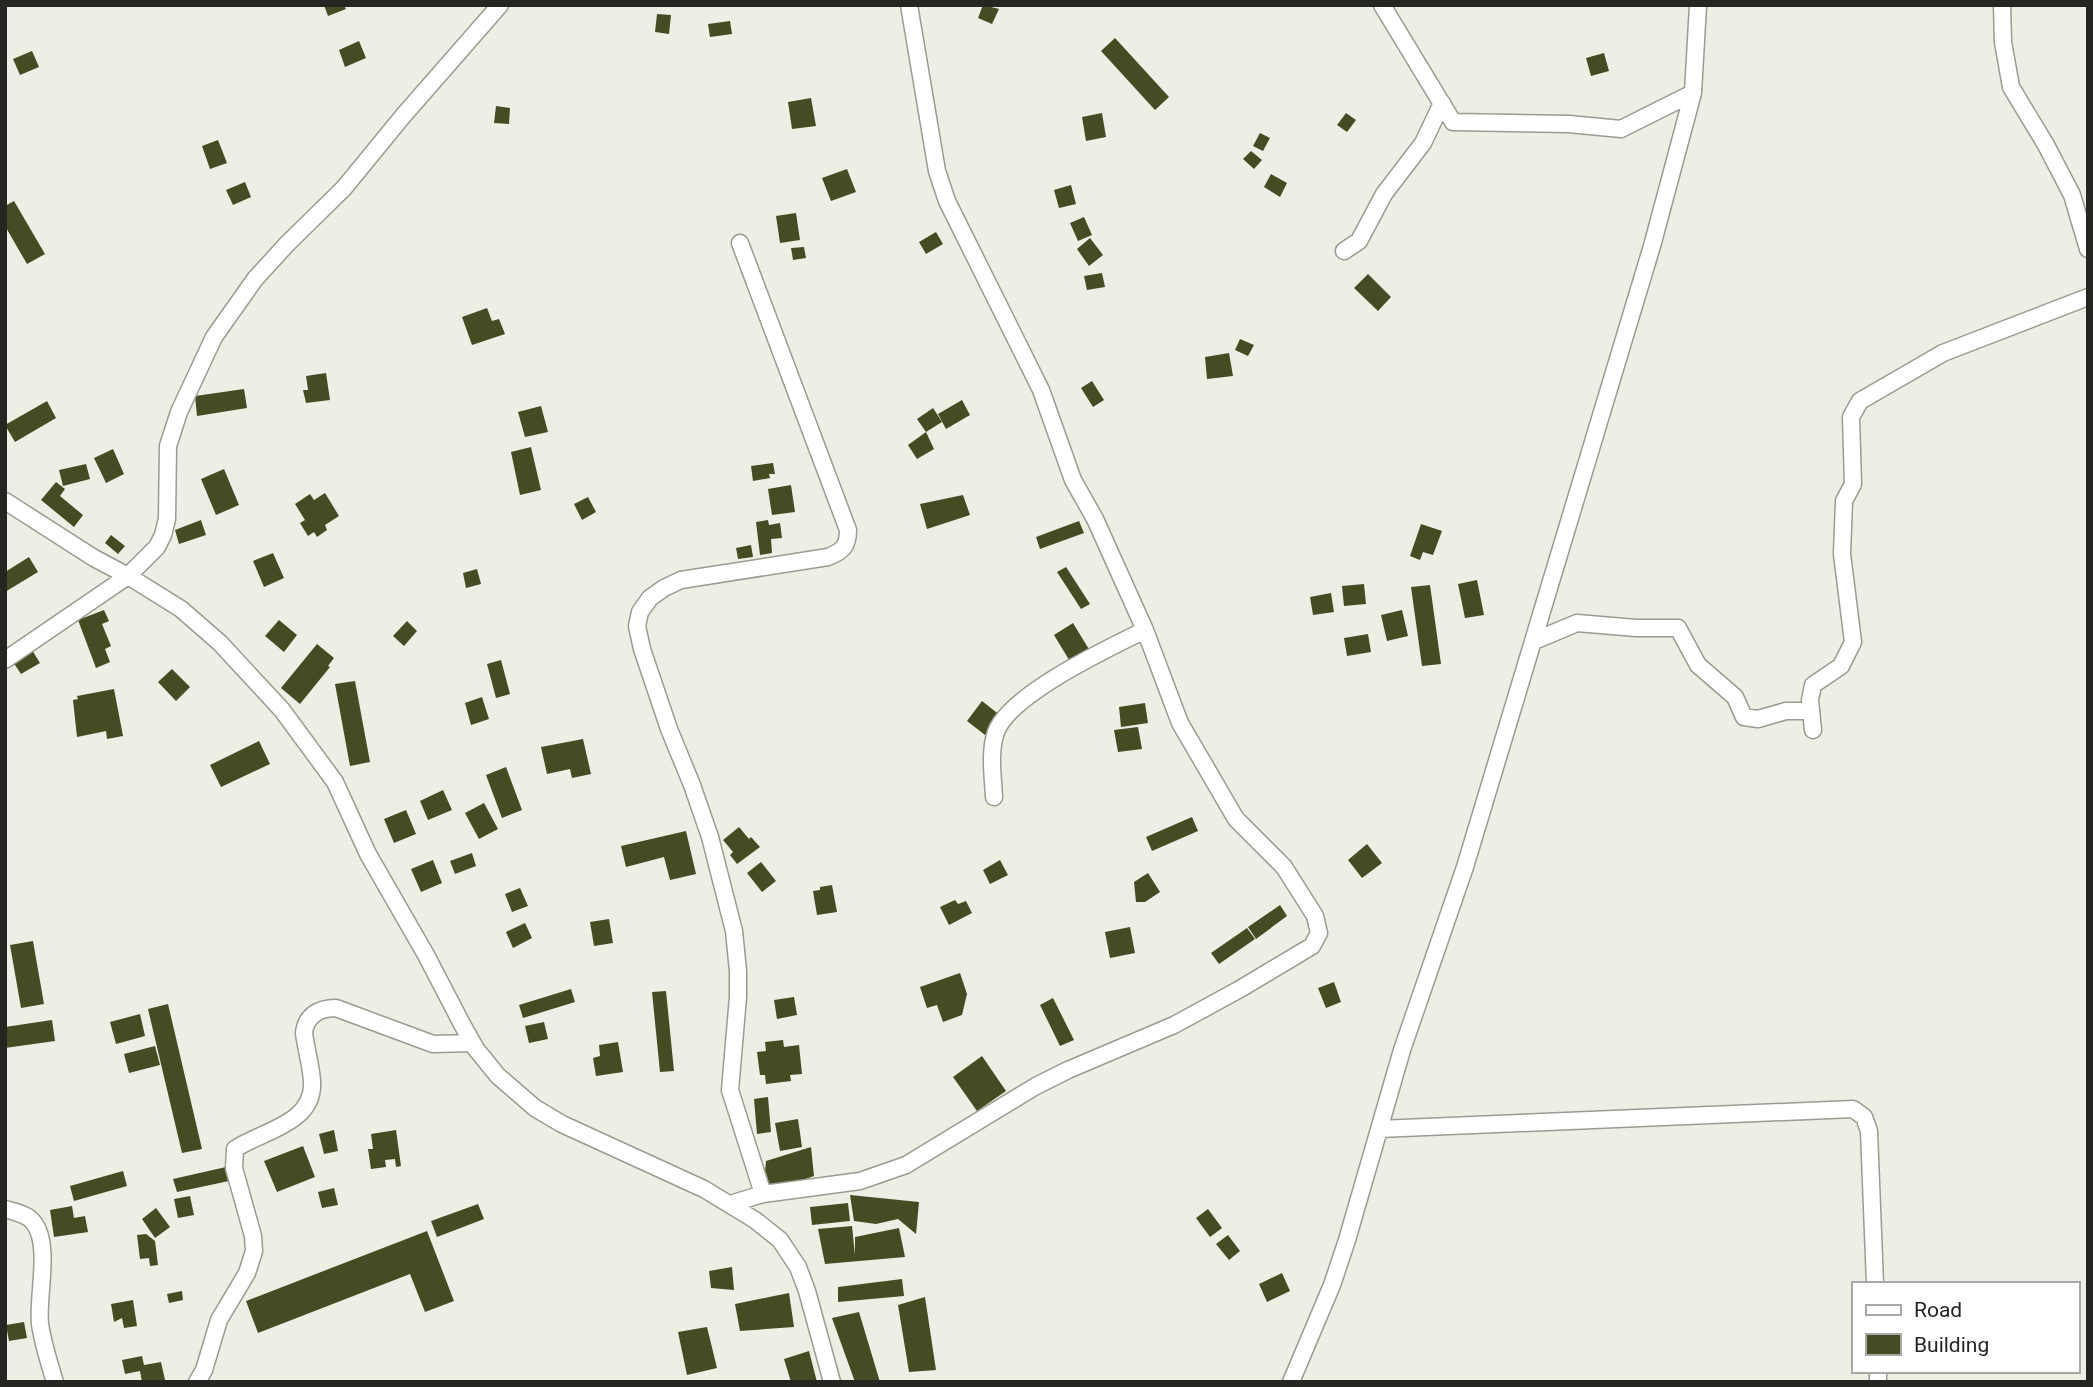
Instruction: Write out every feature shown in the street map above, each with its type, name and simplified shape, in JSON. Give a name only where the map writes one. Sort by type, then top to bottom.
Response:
[{"type":"street","points":[[5,660],[128,576],[150,555],[163,536],[167,519],[168,446],[179,412],[214,337],[255,279],[344,188],[500,5]]},
{"type":"street","points":[[730,1204],[763,1194],[860,1181],[906,1165],[1037,1086],[1174,1025],[1312,946],[1318,939],[1315,916],[1284,867],[1236,818],[1180,723],[1145,630],[1095,519],[1073,480],[1041,390],[963,236],[941,186],[909,5]]},
{"type":"street","points":[[1382,5],[1453,122],[1529,122],[1621,129],[1693,93]]},
{"type":"street","points":[[1291,1382],[1332,1285],[1402,1049],[1465,867],[1652,246],[1693,93],[1698,5]]},
{"type":"street","points":[[2002,5],[2003,42],[2011,87],[2072,195],[2083,240],[2088,249]]},
{"type":"street","points":[[1344,251],[1359,241],[1384,194],[1423,143],[1442,103]]},
{"type":"street","points":[[740,243],[848,530],[848,539],[840,552],[828,557],[681,580],[650,598],[640,612],[637,626],[642,649],[710,837],[734,931],[738,997],[730,1090],[763,1194]]},
{"type":"street","points":[[1813,730],[1810,701],[1813,685],[1841,666],[1853,642],[1842,554],[1844,501],[1853,484],[1851,416],[1860,401],[1943,353],[2088,297]]},
{"type":"street","points":[[5,500],[94,558],[181,609],[206,629],[282,710],[335,782],[368,854],[426,955],[472,1043],[498,1076],[535,1108],[704,1189],[780,1240],[794,1260],[807,1290],[832,1382]]},
{"type":"street","points":[[1534,641],[1577,623],[1678,628],[1698,665],[1734,697],[1744,717],[1758,719],[1786,711],[1811,711]]},
{"type":"street","points":[[995,797],[992,757],[996,732],[1004,718],[1065,670],[1145,630]]},
{"type":"street","points":[[197,1382],[204,1370],[219,1320],[247,1273],[254,1251],[253,1236],[234,1168],[235,1149],[284,1124],[305,1109],[312,1091],[304,1033],[305,1024],[312,1015],[324,1008],[336,1008],[433,1044],[472,1043]]},
{"type":"street","points":[[1379,1129],[1853,1109],[1864,1117],[1869,1131],[1875,1282]]},
{"type":"street","points":[[5,1209],[33,1220],[39,1230],[42,1269],[40,1322],[45,1352],[55,1382]]},
{"type":"building","points":[[324,5],[344,5],[346,9],[328,16]]},
{"type":"building","points":[[983,5],[999,9],[992,24],[978,18]]},
{"type":"building","points":[[657,14],[671,15],[669,34],[655,32]]},
{"type":"building","points":[[730,21],[732,34],[710,37],[708,24]]},
{"type":"building","points":[[1115,38],[1169,97],[1155,110],[1101,51]]},
{"type":"building","points":[[359,41],[366,58],[345,67],[339,50]]},
{"type":"building","points":[[32,51],[39,67],[20,75],[13,59]]},
{"type":"building","points":[[1604,53],[1609,71],[1591,76],[1586,58]]},
{"type":"building","points":[[811,98],[816,126],[792,129],[788,102]]},
{"type":"building","points":[[496,106],[510,108],[509,124],[494,123]]},
{"type":"building","points":[[1102,113],[1106,137],[1086,141],[1082,117]]},
{"type":"building","points":[[1346,113],[1356,120],[1347,132],[1337,125]]},
{"type":"building","points":[[1260,133],[1270,138],[1263,151],[1253,146]]},
{"type":"building","points":[[218,140],[227,163],[210,169],[202,146]]},
{"type":"building","points":[[1251,151],[1262,160],[1254,169],[1243,159]]},
{"type":"building","points":[[847,169],[856,192],[831,201],[822,178]]},
{"type":"building","points":[[1271,174],[1287,183],[1280,197],[1264,187]]},
{"type":"building","points":[[245,182],[251,197],[233,205],[226,190]]},
{"type":"building","points":[[1071,185],[1076,204],[1059,208],[1054,190]]},
{"type":"building","points":[[14,201],[45,254],[27,264],[5,226],[5,206]]},
{"type":"building","points":[[796,213],[800,240],[780,243],[776,216]]},
{"type":"building","points":[[1084,217],[1092,235],[1078,241],[1070,223]]},
{"type":"building","points":[[936,232],[943,244],[926,254],[919,242]]},
{"type":"building","points":[[1090,238],[1103,255],[1089,266],[1077,249]]},
{"type":"building","points":[[804,247],[806,258],[793,260],[791,248]]},
{"type":"building","points":[[1102,273],[1105,287],[1087,290],[1084,276]]},
{"type":"building","points":[[1368,274],[1391,297],[1378,311],[1354,288]]},
{"type":"building","points":[[487,308],[492,321],[499,319],[505,334],[472,345],[462,317]]},
{"type":"building","points":[[1240,339],[1254,345],[1248,356],[1235,350]]},
{"type":"building","points":[[1229,353],[1233,376],[1207,379],[1205,357]]},
{"type":"building","points":[[326,373],[330,400],[306,403],[303,390],[308,390],[306,376]]},
{"type":"building","points":[[1092,381],[1104,400],[1093,407],[1081,388]]},
{"type":"building","points":[[244,389],[247,408],[197,416],[195,396]]},
{"type":"building","points":[[962,400],[970,415],[946,429],[938,414]]},
{"type":"building","points":[[47,401],[56,418],[15,442],[5,425]]},
{"type":"building","points":[[541,406],[548,432],[525,437],[518,412]]},
{"type":"building","points":[[933,408],[942,422],[926,432],[917,419]]},
{"type":"building","points":[[926,432],[934,449],[917,459],[908,445]]},
{"type":"building","points":[[531,447],[541,490],[520,495],[511,452]]},
{"type":"building","points":[[113,449],[124,474],[106,483],[94,458]]},
{"type":"building","points":[[773,463],[775,474],[769,474],[770,478],[753,481],[751,466]]},
{"type":"building","points":[[86,464],[90,479],[63,486],[59,470]]},
{"type":"building","points":[[224,469],[239,505],[216,515],[201,479]]},
{"type":"building","points":[[56,482],[65,489],[60,496],[83,515],[74,527],[41,500]]},
{"type":"building","points":[[791,485],[795,512],[772,515],[768,489]]},
{"type":"building","points":[[325,493],[339,516],[325,525],[327,530],[317,537],[314,532],[308,536],[300,523],[305,520],[295,504],[310,494],[314,500]]},
{"type":"building","points":[[963,495],[970,515],[927,529],[920,504]]},
{"type":"building","points":[[588,497],[596,512],[582,520],[574,504]]},
{"type":"building","points":[[201,520],[206,535],[179,544],[175,530]]},
{"type":"building","points":[[768,520],[769,525],[780,523],[782,538],[771,539],[772,553],[760,555],[756,522]]},
{"type":"building","points":[[1079,521],[1084,533],[1040,549],[1036,537]]},
{"type":"building","points":[[1421,524],[1442,531],[1433,555],[1423,552],[1420,560],[1410,556]]},
{"type":"building","points":[[111,535],[125,546],[118,554],[105,543]]},
{"type":"building","points":[[751,545],[753,557],[738,559],[736,548]]},
{"type":"building","points":[[273,553],[284,578],[264,587],[253,561]]},
{"type":"building","points":[[29,557],[38,572],[5,592],[5,572]]},
{"type":"building","points":[[1066,567],[1090,604],[1081,609],[1057,572]]},
{"type":"building","points":[[477,569],[481,584],[466,588],[463,573]]},
{"type":"building","points":[[1477,580],[1484,615],[1465,618],[1458,584]]},
{"type":"building","points":[[1364,584],[1366,604],[1344,606],[1342,586]]},
{"type":"building","points":[[1430,585],[1441,664],[1422,666],[1411,587]]},
{"type":"building","points":[[1331,593],[1334,612],[1313,615],[1310,597]]},
{"type":"building","points":[[104,610],[109,621],[102,624],[111,646],[105,649],[110,662],[96,668],[78,620]]},
{"type":"building","points":[[1402,610],[1408,636],[1387,641],[1381,615]]},
{"type":"building","points":[[279,620],[297,635],[284,652],[265,636]]},
{"type":"building","points":[[407,621],[417,631],[404,646],[393,636]]},
{"type":"building","points":[[1073,623],[1090,651],[1071,663],[1054,635]]},
{"type":"building","points":[[1368,634],[1371,652],[1347,656],[1344,638]]},
{"type":"building","points":[[317,644],[334,658],[328,666],[330,667],[300,704],[281,688]]},
{"type":"building","points":[[32,650],[40,663],[21,674],[13,662]]},
{"type":"building","points":[[501,660],[510,694],[496,698],[487,664]]},
{"type":"building","points":[[172,669],[190,687],[176,701],[158,682]]},
{"type":"building","points":[[355,681],[370,762],[350,766],[335,684]]},
{"type":"building","points":[[114,689],[123,736],[107,739],[106,731],[77,737],[73,700],[78,699],[77,696]]},
{"type":"building","points":[[482,697],[489,719],[471,725],[465,703]]},
{"type":"building","points":[[982,701],[1001,716],[985,735],[967,721]]},
{"type":"building","points":[[1145,703],[1148,723],[1121,727],[1119,707]]},
{"type":"building","points":[[1138,727],[1142,749],[1118,752],[1114,730]]},
{"type":"building","points":[[583,739],[591,774],[572,778],[570,769],[547,774],[541,747]]},
{"type":"building","points":[[259,741],[270,764],[221,787],[210,765]]},
{"type":"building","points":[[506,767],[522,810],[502,818],[486,775]]},
{"type":"building","points":[[443,790],[452,810],[428,820],[420,801]]},
{"type":"building","points":[[484,803],[498,829],[479,839],[465,813]]},
{"type":"building","points":[[406,810],[416,834],[394,843],[384,819]]},
{"type":"building","points":[[1192,817],[1198,831],[1152,851],[1146,837]]},
{"type":"building","points":[[739,827],[760,847],[737,864],[730,855],[733,852],[723,840]]},
{"type":"building","points":[[686,831],[696,874],[670,880],[664,857],[626,867],[621,846]]},
{"type":"building","points":[[1367,844],[1382,863],[1362,878],[1348,860]]},
{"type":"building","points":[[472,853],[476,866],[455,874],[450,861]]},
{"type":"building","points":[[433,860],[442,883],[421,892],[411,869]]},
{"type":"building","points":[[1000,860],[1008,875],[990,884],[983,870]]},
{"type":"building","points":[[761,862],[776,881],[762,892],[747,873]]},
{"type":"building","points":[[1148,873],[1160,892],[1145,902],[1136,902],[1134,882]]},
{"type":"building","points":[[832,885],[837,912],[817,915],[813,891]]},
{"type":"building","points":[[520,888],[528,906],[512,912],[505,894]]},
{"type":"building","points":[[955,900],[958,904],[966,901],[972,913],[949,925],[940,907]]},
{"type":"building","points":[[1280,905],[1287,916],[1256,939],[1248,927]]},
{"type":"building","points":[[609,919],[613,943],[594,946],[590,922]]},
{"type":"building","points":[[525,923],[532,938],[513,948],[506,932]]},
{"type":"building","points":[[1130,927],[1135,953],[1110,958],[1105,932]]},
{"type":"building","points":[[1247,928],[1255,939],[1219,964],[1211,953]]},
{"type":"building","points":[[33,941],[44,1004],[21,1008],[10,945]]},
{"type":"building","points":[[960,973],[967,994],[962,1015],[943,1022],[937,1005],[927,1008],[920,987]]},
{"type":"building","points":[[1334,982],[1341,1002],[1326,1008],[1318,988]]},
{"type":"building","points":[[571,989],[575,1002],[523,1018],[519,1005]]},
{"type":"building","points":[[666,991],[674,1071],[660,1072],[652,992]]},
{"type":"building","points":[[794,997],[797,1015],[777,1019],[774,1000]]},
{"type":"building","points":[[1053,998],[1074,1040],[1060,1046],[1040,1005]]},
{"type":"building","points":[[168,1004],[202,1149],[182,1153],[148,1009]]},
{"type":"building","points":[[140,1014],[145,1036],[116,1044],[110,1022]]},
{"type":"building","points":[[52,1020],[55,1041],[5,1048],[5,1027]]},
{"type":"building","points":[[544,1022],[548,1039],[529,1043],[525,1026]]},
{"type":"building","points":[[783,1040],[784,1047],[799,1045],[802,1074],[790,1075],[791,1081],[766,1084],[765,1075],[760,1075],[757,1052],[766,1051],[765,1042]]},
{"type":"building","points":[[618,1042],[623,1072],[596,1076],[593,1058],[600,1056],[599,1045]]},
{"type":"building","points":[[155,1046],[160,1065],[129,1073],[124,1054]]},
{"type":"building","points":[[982,1056],[1006,1091],[977,1111],[953,1077]]},
{"type":"building","points":[[768,1097],[771,1132],[757,1134],[754,1099]]},
{"type":"building","points":[[798,1119],[802,1147],[780,1151],[775,1123]]},
{"type":"building","points":[[334,1130],[338,1151],[324,1154],[319,1134]]},
{"type":"building","points":[[396,1130],[401,1166],[396,1167],[395,1159],[385,1160],[386,1167],[371,1169],[368,1149],[373,1149],[371,1134]]},
{"type":"building","points":[[303,1146],[315,1177],[277,1192],[264,1161]]},
{"type":"building","points":[[811,1147],[814,1176],[763,1194],[766,1161]]},
{"type":"building","points":[[226,1167],[229,1181],[177,1192],[173,1179]]},
{"type":"building","points":[[123,1171],[127,1186],[74,1201],[70,1186]]},
{"type":"building","points":[[334,1188],[338,1205],[322,1208],[318,1192]]},
{"type":"building","points":[[850,1195],[919,1202],[916,1234],[898,1219],[876,1224],[854,1221]]},
{"type":"building","points":[[190,1196],[194,1215],[178,1218],[174,1199]]},
{"type":"building","points":[[848,1203],[850,1221],[812,1225],[810,1207]]},
{"type":"building","points":[[478,1204],[484,1219],[437,1237],[431,1221]]},
{"type":"building","points":[[72,1206],[74,1218],[85,1216],[88,1232],[54,1237],[50,1210]]},
{"type":"building","points":[[156,1208],[170,1227],[155,1238],[142,1219]]},
{"type":"building","points":[[1208,1209],[1222,1228],[1210,1237],[1196,1218]]},
{"type":"building","points":[[852,1226],[855,1255],[855,1237],[899,1228],[905,1257],[825,1264],[818,1229]]},
{"type":"building","points":[[427,1231],[454,1301],[425,1312],[410,1274],[258,1333],[246,1301]]},
{"type":"building","points":[[146,1234],[155,1241],[158,1265],[150,1266],[149,1258],[140,1259],[137,1235]]},
{"type":"building","points":[[1228,1235],[1240,1251],[1229,1260],[1216,1244]]},
{"type":"building","points":[[732,1267],[734,1290],[711,1288],[709,1271]]},
{"type":"building","points":[[1282,1273],[1290,1291],[1267,1302],[1259,1284]]},
{"type":"building","points":[[902,1279],[904,1296],[838,1302],[838,1287]]},
{"type":"building","points":[[182,1291],[183,1300],[169,1303],[167,1294]]},
{"type":"building","points":[[789,1293],[794,1327],[740,1331],[735,1304]]},
{"type":"building","points":[[925,1297],[936,1370],[909,1372],[898,1305]]},
{"type":"building","points":[[133,1300],[137,1326],[124,1328],[122,1318],[114,1322],[111,1304]]},
{"type":"building","points":[[859,1312],[880,1382],[855,1382],[832,1318]]},
{"type":"building","points":[[24,1322],[27,1338],[9,1341],[6,1325]]},
{"type":"building","points":[[707,1327],[717,1368],[687,1375],[678,1332]]},
{"type":"building","points":[[809,1351],[817,1382],[791,1382],[784,1359]]},
{"type":"building","points":[[142,1356],[144,1365],[161,1362],[165,1380],[142,1382],[140,1371],[125,1374],[122,1360]]}]
